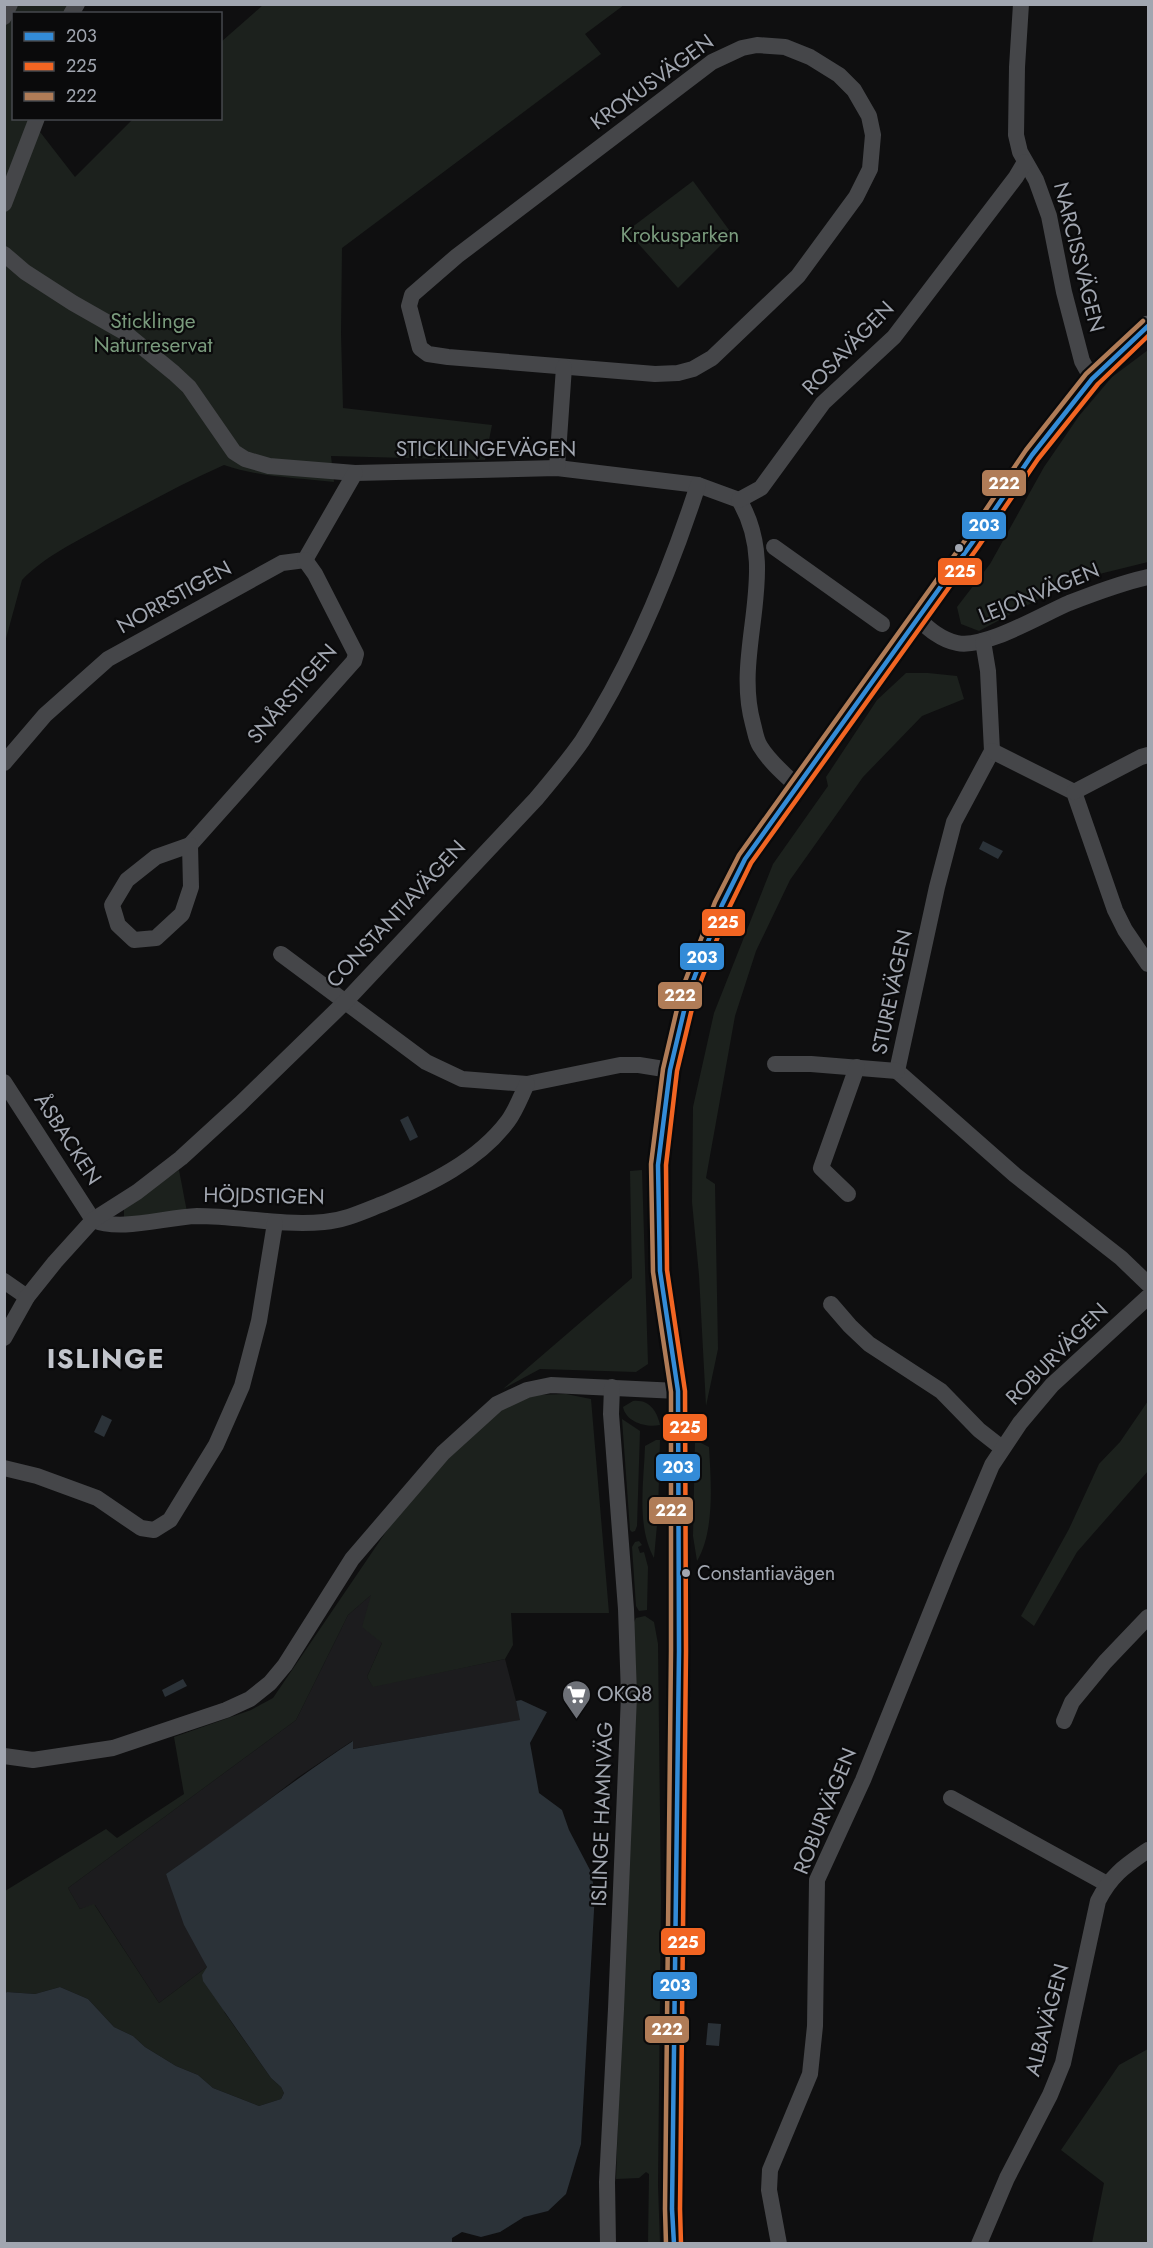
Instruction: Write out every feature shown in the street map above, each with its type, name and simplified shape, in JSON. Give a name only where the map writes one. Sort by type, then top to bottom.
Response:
[{"type":"main road","points":[[674,2244],[672,2209],[678,1807],[678,1391],[660,1272],[658,1165],[670,1070],[688,994],[722,905],[745,859],[918,619],[1032,455],[1092,379],[1149,327]]},
{"type":"street","points":[[4,17],[10,4]]},
{"type":"street","name":"NARCISSVÄGEN","points":[[1021,4],[1016,135],[1020,152],[1036,180],[1049,216],[1064,292],[1082,361],[1092,379]]},
{"type":"street","name":"KROKUSVÄGEN","points":[[757,45],[785,47],[810,57],[839,75],[854,90],[869,116],[873,135],[870,169],[856,197],[798,276],[712,358],[693,369],[678,373],[655,374],[564,367],[428,354],[420,348],[417,340],[410,306],[412,295],[466,249],[712,62],[727,54],[757,45]]},
{"type":"street","points":[[4,204],[36,120]]},
{"type":"street","name":"ROSAVÄGEN","points":[[739,500],[761,488],[823,404],[894,337],[1025,162]]},
{"type":"street","name":"STICKLINGEVÄGEN","points":[[4,255],[73,303],[124,332],[174,373],[189,387],[226,442],[245,459],[269,466],[355,473],[557,468],[698,485],[739,500]]},
{"type":"street","points":[[557,468],[564,367]]},
{"type":"street","points":[[305,560],[355,473]]},
{"type":"street","name":"CONSTANTIAVÄGEN","points":[[4,1338],[27,1297],[93,1220],[137,1192],[181,1158],[345,1002],[536,799],[581,742],[601,710],[651,611],[676,553],[698,485]]},
{"type":"street","points":[[739,500],[754,531],[759,567],[747,686],[749,710],[759,745],[780,771],[797,786]]},
{"type":"street","points":[[774,547],[882,624]]},
{"type":"street","name":"NORRSTIGEN","points":[[4,763],[45,715],[108,659],[282,563],[305,560]]},
{"type":"street","name":"SNÅRSTIGEN","points":[[190,845],[191,887],[182,914],[156,938],[135,940],[118,925],[112,905],[127,880],[156,857],[190,845],[354,661],[356,654],[315,574],[305,560]]},
{"type":"street","name":"LEJONVÄGEN","points":[[918,619],[946,640],[969,644],[983,641],[1068,604],[1149,577]]},
{"type":"street","points":[[983,641],[988,671],[992,751],[1074,792],[1115,910],[1125,930],[1149,964]]},
{"type":"street","name":"STUREVÄGEN","points":[[992,751],[954,822],[937,887],[897,1071],[1015,1174],[1121,1258],[1149,1284]]},
{"type":"street","points":[[1074,792],[1149,755]]},
{"type":"street","points":[[281,954],[426,1062],[462,1079],[527,1084],[620,1065],[639,1065],[670,1070]]},
{"type":"street","points":[[775,1064],[897,1071]]},
{"type":"street","points":[[848,1194],[821,1168],[857,1067]]},
{"type":"street","name":"ÅSBACKEN","points":[[4,1082],[93,1220]]},
{"type":"street","name":"HÖJDSTIGEN","points":[[93,1220],[104,1225],[115,1226],[196,1216],[275,1223],[323,1222],[348,1218],[442,1177],[468,1159],[509,1120],[527,1084]]},
{"type":"street","points":[[4,1468],[37,1476],[97,1498],[141,1528],[154,1530],[170,1520],[216,1445],[242,1386],[259,1321],[275,1223]]},
{"type":"street","points":[[4,1281],[27,1297]]},
{"type":"street","name":"ROBURVÄGEN","points":[[779,2244],[769,2190],[770,2170],[810,2074],[815,2026],[817,1880],[863,1780],[951,1562],[1002,1448],[1052,1385],[1149,1296]]},
{"type":"street","points":[[831,1304],[869,1344],[941,1391],[979,1430],[1002,1448]]},
{"type":"street","points":[[4,1756],[33,1760],[113,1748],[226,1710],[249,1699],[270,1683],[285,1665],[352,1559],[443,1453],[497,1404],[527,1390],[551,1385],[678,1391]]},
{"type":"street","name":"ISLINGE HAMNVÄG","points":[[608,2244],[607,2182],[629,1695],[626,1610],[611,1414],[612,1387]]},
{"type":"street","points":[[1064,1721],[1072,1702],[1105,1662],[1149,1617]]},
{"type":"street","points":[[951,1798],[1107,1884]]},
{"type":"street","name":"ALBAVÄGEN","points":[[979,2244],[1007,2178],[1050,2094],[1063,2062],[1098,1901],[1107,1884],[1123,1868],[1149,1850]]},
{"type":"shaded area","points":[[983,841],[1003,851],[998,859],[979,849]]},
{"type":"shaded area","points":[[408,1116],[418,1137],[410,1141],[400,1120]]},
{"type":"shaded area","points":[[102,1415],[112,1420],[104,1437],[94,1432]]},
{"type":"shaded area","points":[[372,1594],[382,1643],[367,1677],[373,1686],[505,1659],[521,1720],[352,1749],[352,1741],[297,1778],[226,1833],[166,1874],[207,1967],[159,2003],[95,1905],[80,1909],[68,1888],[296,1720],[348,1615]]},
{"type":"shaded area","points":[[183,1679],[187,1686],[165,1697],[162,1690]]},
{"type":"shaded area","points":[[521,1700],[547,1712],[530,1743],[539,1793],[562,1810],[569,1830],[590,1870],[595,1892],[581,2144],[566,2194],[548,2211],[524,2217],[500,2232],[481,2237],[462,2232],[452,2238],[452,2243],[5,2243],[5,1994],[7,1992],[35,1994],[60,1987],[88,1999],[114,2027],[133,2036],[145,2047],[176,2066],[198,2075],[213,2088],[259,2106],[281,2099],[284,2093],[281,2087],[271,2078],[203,1981],[202,1975],[207,1967],[184,1925],[166,1874],[353,1741],[353,1749],[520,1720],[516,1701]]},
{"type":"shaded area","points":[[708,2023],[721,2024],[719,2046],[706,2045]]},
{"type":"green space","name":"Sticklinge Naturreservat","points":[[5,5],[72,5],[67,12],[12,12],[12,120],[31,120],[75,177],[132,120],[222,120],[222,41],[263,5],[624,5],[585,34],[601,54],[342,248],[343,408],[492,425],[485,460],[331,456],[334,482],[265,475],[224,465],[104,526],[61,550],[31,571],[22,580],[5,642]]},
{"type":"green space","name":"Krokusparken","points":[[693,181],[732,234],[678,288],[627,231]]},
{"type":"green space","points":[[1148,350],[1148,562],[1075,580],[979,631],[961,624],[957,607],[990,564],[1044,467],[1079,416],[1112,377]]},
{"type":"green space","points":[[906,673],[957,676],[964,699],[922,716],[863,777],[790,880],[756,951],[735,1016],[706,1178],[715,1184],[718,1349],[706,1406],[699,1275],[692,1202],[693,1107],[714,1013],[773,864],[828,786],[826,777],[877,700]]},
{"type":"green space","points":[[179,1170],[187,1212],[124,1219],[124,1207]]},
{"type":"green space","points":[[642,1170],[648,1364],[636,1372],[540,1369],[503,1389],[632,1278],[630,1171]]},
{"type":"green space","points":[[566,1394],[591,1399],[609,1613],[511,1613],[513,1645],[505,1659],[373,1687],[367,1677],[382,1643],[362,1627],[371,1595],[348,1615],[296,1720],[68,1888],[80,1909],[94,1904],[159,2003],[207,1967],[225,2013],[271,2078],[281,2087],[284,2093],[281,2099],[259,2106],[213,2088],[198,2075],[176,2066],[145,2047],[133,2036],[114,2027],[88,1999],[60,1987],[35,1994],[8,1992],[5,1994],[5,1891],[106,1829],[117,1838],[184,1794],[174,1737],[251,1710],[273,1698],[394,1520],[460,1441],[498,1410],[535,1395]]},
{"type":"green space","points":[[633,1401],[648,1404],[657,1415],[660,1425],[643,1425],[628,1417],[623,1407]]},
{"type":"green space","points":[[1148,1401],[1148,1471],[1077,1552],[1034,1626],[1021,1616],[1069,1529],[1099,1464],[1120,1442]]},
{"type":"green space","points":[[622,1419],[640,1431],[637,1526],[632,1532],[630,1530]]},
{"type":"green space","points":[[660,1440],[654,1558],[645,1532],[642,1503],[645,1446]]},
{"type":"green space","points":[[695,1440],[709,1447],[711,1490],[707,1535],[697,1561],[693,1536]]},
{"type":"green space","points":[[639,1541],[642,1545],[638,1547],[640,1553],[644,1552],[648,1567],[647,1610],[639,1611],[636,1606],[632,1547],[635,1542]]},
{"type":"green space","points":[[645,1616],[654,1622],[658,1644],[661,1901],[658,2185],[660,2243],[648,2243],[649,2174],[646,2172],[639,2178],[616,2179],[634,1622],[636,1618]]},
{"type":"green space","points":[[1148,2049],[1148,2243],[1092,2243],[1104,2183],[1061,2150],[1119,2065]]},
{"type":"transit line","name":"222","points":[[666,2244],[671,1392],[653,1272],[651,1164],[663,1069],[681,992],[715,902],[739,855],[966,539],[1026,450],[1086,374],[1143,321]]},
{"type":"transit line","name":"203","points":[[674,2244],[672,2209],[679,1651],[678,1391],[660,1271],[658,1165],[670,1070],[688,994],[722,905],[745,859],[972,543],[1032,455],[1092,379],[1148,326]]},
{"type":"transit line","name":"225","points":[[681,2244],[686,1651],[685,1391],[667,1270],[666,1165],[677,1071],[695,996],[729,908],[751,863],[978,547],[1038,459],[1098,384],[1148,336]]},
{"type":"place","name":"Constantiavägen","points":[[686,1573]]},
{"type":"place","name":"OKQ8","points":[[576,1720]]},
{"type":"district","name":"ISLINGE","points":[[106,1359]]}]
